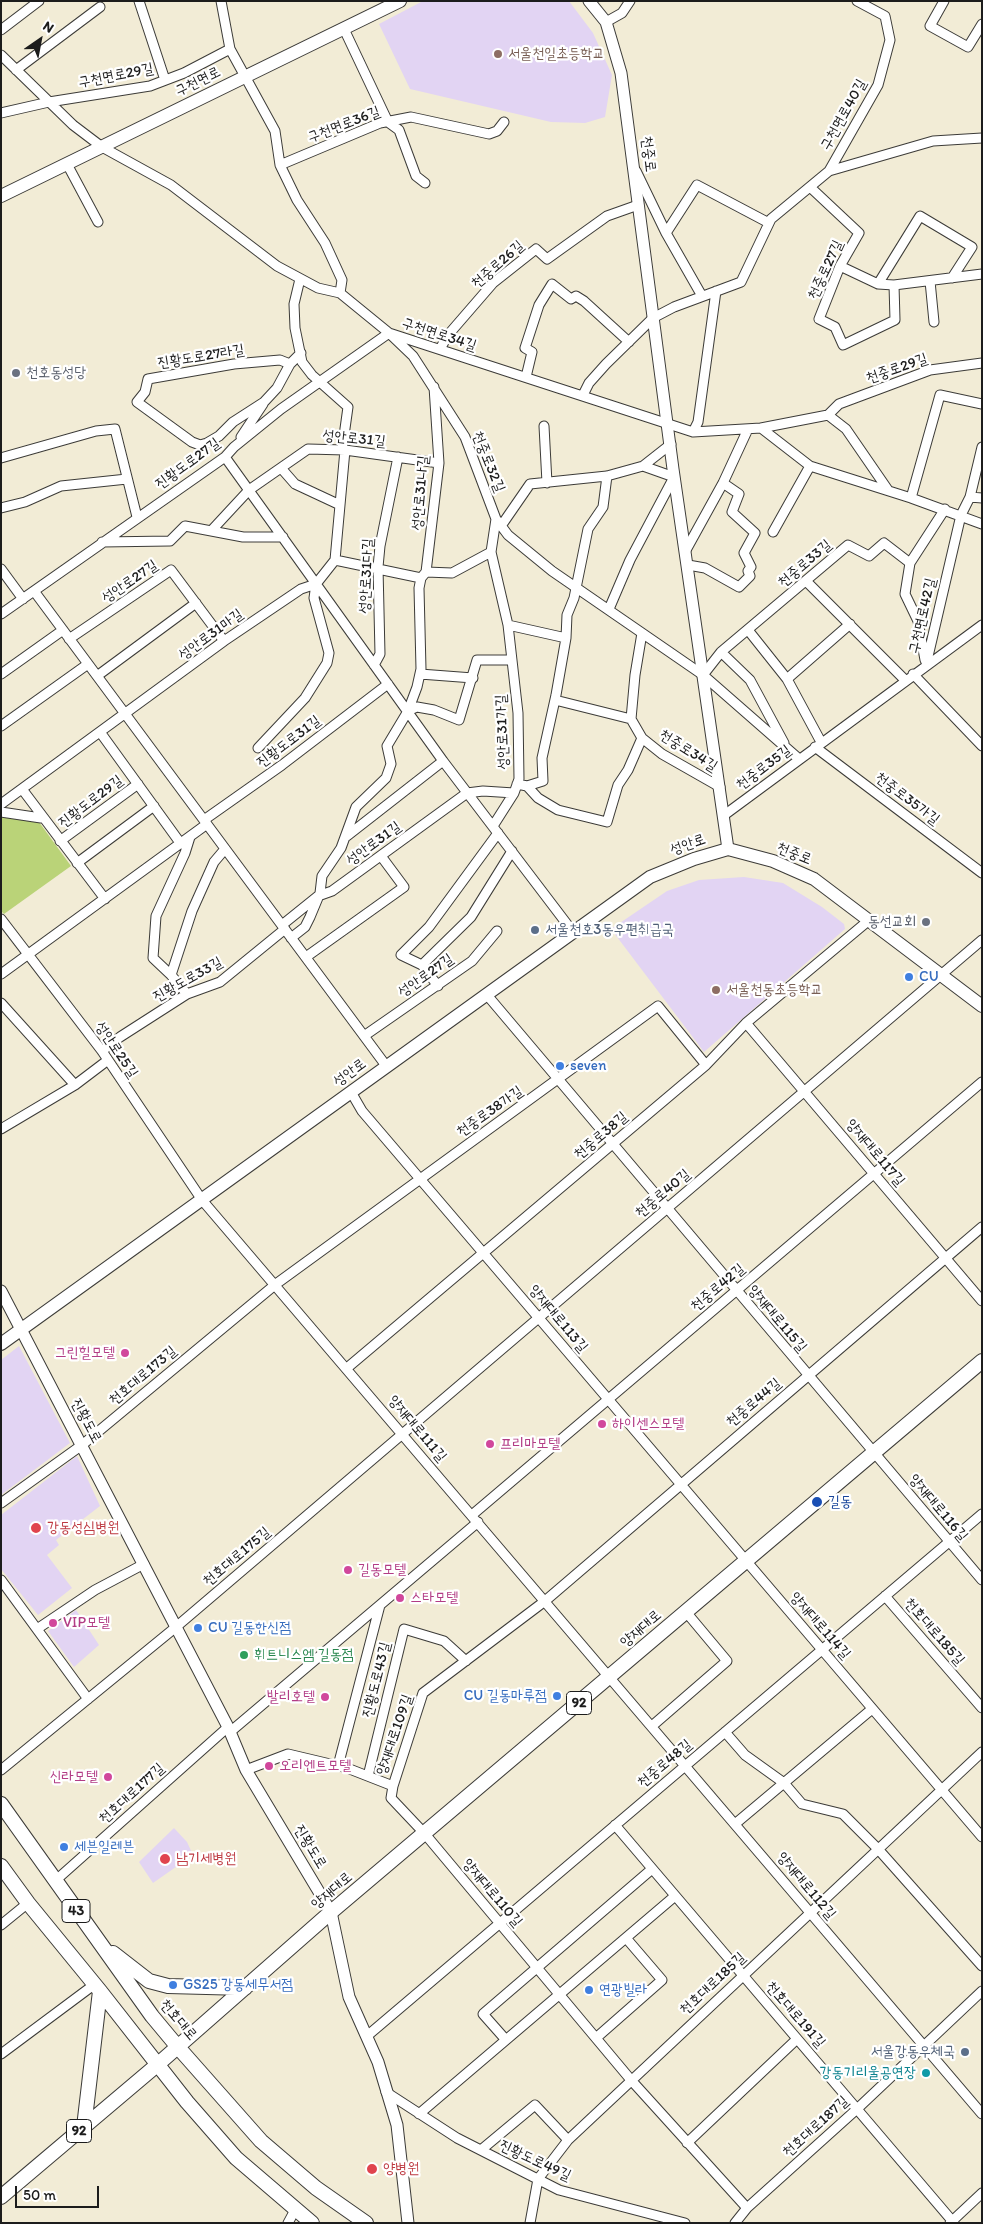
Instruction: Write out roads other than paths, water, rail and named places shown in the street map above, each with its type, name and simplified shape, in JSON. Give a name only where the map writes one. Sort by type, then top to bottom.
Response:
[{"type":"main road","name":"구천면로","points":[[1,196],[400,1]]},
{"type":"main road","name":"천중로","points":[[728,849],[772,861],[814,879],[982,1006]]},
{"type":"main road","name":"성안로","points":[[1,1344],[22,1331],[650,877],[728,849]]},
{"type":"main road","name":"양재대로","points":[[1,2197],[157,2065],[331,1912],[982,1362]]},
{"type":"main road","name":"천호대로","points":[[1,1804],[152,2016],[177,2046],[262,2141],[316,2188],[366,2223]]},
{"type":"main road","name":"43","points":[[1,1866],[28,1903],[98,1988],[157,2065],[236,2158],[312,2223]]},
{"type":"main road","points":[[94,1936],[133,1970],[149,1981],[168,1986],[245,1988]]},
{"type":"main road","points":[[84,2127],[98,1988]]},
{"type":"street","points":[[1,30],[39,1]]},
{"type":"street","points":[[139,1],[166,80]]},
{"type":"street","points":[[221,1],[230,49],[276,132],[280,165],[297,200],[325,243],[342,280],[340,293]]},
{"type":"street","name":"천중로","points":[[589,1],[606,22],[621,73],[674,477],[728,849]]},
{"type":"street","points":[[606,22],[622,13],[630,1]]},
{"type":"street","name":"구천면로40길","points":[[829,171],[878,85],[890,40],[885,16],[857,1]]},
{"type":"street","points":[[944,1],[930,26],[968,47],[979,36],[982,24]]},
{"type":"street","points":[[16,70],[100,7]]},
{"type":"street","points":[[344,29],[388,122],[399,130],[416,176],[425,183]]},
{"type":"street","name":"구천면로29길","points":[[1,113],[49,102],[150,86],[230,49]]},
{"type":"street","name":"구천면로34길","points":[[1,56],[73,125],[102,146],[171,185],[277,266],[318,288],[340,293],[388,333],[668,424]]},
{"type":"street","name":"구천면로36길","points":[[280,165],[380,123],[412,117],[489,134],[498,131],[504,122]]},
{"type":"street","points":[[583,395],[589,383],[654,318],[674,306],[741,282],[771,218],[829,171],[933,141],[982,138]]},
{"type":"street","points":[[67,164],[98,222]]},
{"type":"street","points":[[633,164],[666,233],[702,296]]},
{"type":"street","points":[[666,233],[697,185],[769,223]]},
{"type":"street","name":"천중로27길","points":[[810,187],[859,233],[840,266],[819,319],[835,327],[843,345],[894,320],[894,285]]},
{"type":"street","name":"천중로26길","points":[[440,349],[448,335],[493,284],[536,249],[546,259],[606,216],[638,205]]},
{"type":"street","points":[[878,284],[920,216],[972,247],[952,278]]},
{"type":"street","points":[[840,266],[878,284],[894,285],[982,274]]},
{"type":"street","points":[[258,748],[305,698],[327,663],[329,652],[314,598],[316,584],[335,560],[348,408],[319,382],[302,362],[295,328],[294,304],[300,279]]},
{"type":"street","points":[[930,281],[934,322]]},
{"type":"street","points":[[526,377],[532,352],[525,348],[539,305],[552,284],[571,299],[576,296],[584,301],[629,342]]},
{"type":"street","points":[[693,432],[698,422],[716,291]]},
{"type":"street","name":"진황도로27길","points":[[1,614],[101,542],[225,457],[234,447],[319,382],[388,333]]},
{"type":"street","name":"천중로32길","points":[[388,333],[413,356],[465,436],[499,523],[508,535],[552,571],[703,675]]},
{"type":"street","name":"진황도로27라길","points":[[234,447],[264,402],[277,388],[290,364],[301,353]]},
{"type":"street","name":"진황도로27라길","points":[[264,402],[233,422],[219,436],[200,446],[174,430],[137,402],[145,392],[148,379],[234,364],[280,360],[290,364]]},
{"type":"street","name":"천중로29길","points":[[668,424],[693,432],[748,429],[828,415],[839,404],[930,370],[982,363]]},
{"type":"street","name":"성안로31나길","points":[[408,712],[418,687],[420,674],[419,588],[424,575],[439,463],[434,387]]},
{"type":"street","points":[[912,498],[940,395],[982,404]]},
{"type":"street","points":[[828,415],[846,429],[888,490]]},
{"type":"street","points":[[544,426],[547,483]]},
{"type":"street","points":[[761,428],[810,466],[945,509],[982,524]]},
{"type":"street","points":[[1,458],[96,431],[115,429],[137,517]]},
{"type":"street","points":[[686,550],[723,483],[748,429]]},
{"type":"street","points":[[499,523],[530,484],[607,476],[643,466],[671,444]]},
{"type":"street","name":"구천면로42길","points":[[926,664],[961,515],[970,497],[982,447]]},
{"type":"street","name":"성안로31길","points":[[212,531],[249,490],[308,449],[343,450],[439,463]]},
{"type":"street","points":[[225,457],[443,761],[573,932]]},
{"type":"street","name":"성안로31다길","points":[[374,665],[380,654],[378,568],[398,457]]},
{"type":"street","points":[[609,609],[630,560],[674,477],[643,466]]},
{"type":"street","points":[[773,532],[810,466]]},
{"type":"street","points":[[281,468],[295,484],[340,505]]},
{"type":"street","points":[[467,793],[516,788],[543,781],[542,758],[566,638],[567,615],[574,598],[588,529],[602,508],[607,476]]},
{"type":"street","points":[[1,508],[25,502],[61,486],[128,479]]},
{"type":"street","points":[[688,565],[704,568],[739,587],[750,576],[748,571],[751,567],[744,553],[756,533],[732,512],[739,494],[723,483]]},
{"type":"street","points":[[970,497],[982,498]]},
{"type":"street","name":"구천면로42길","points":[[926,664],[918,621],[905,594],[910,563],[945,509]]},
{"type":"street","name":"성안로31가길","points":[[499,523],[491,552],[508,625],[518,713],[516,788]]},
{"type":"street","points":[[101,542],[170,541],[184,526],[243,537],[283,537]]},
{"type":"street","name":"천중로33길","points":[[703,675],[721,652],[848,545],[869,556],[884,543],[910,563]]},
{"type":"street","points":[[335,560],[424,575],[452,573],[491,552]]},
{"type":"street","name":"성안로27길","points":[[69,639],[172,570],[224,642]]},
{"type":"street","points":[[2,573],[23,599]]},
{"type":"street","points":[[806,581],[905,680]]},
{"type":"street","name":"성안로31마길","points":[[126,714],[301,588],[316,584]]},
{"type":"street","points":[[34,591],[387,1067]]},
{"type":"street","points":[[98,676],[196,603]]},
{"type":"street","points":[[787,678],[850,624]]},
{"type":"street","points":[[508,625],[566,638]]},
{"type":"street","name":"천중로35길","points":[[723,816],[926,664],[982,625]]},
{"type":"street","points":[[1,674],[63,630]]},
{"type":"street","points":[[748,630],[787,678],[818,744]]},
{"type":"street","points":[[555,700],[631,718],[634,675],[642,634]]},
{"type":"street","points":[[721,652],[750,680],[787,750]]},
{"type":"street","points":[[408,712],[417,707],[434,710],[459,720],[477,660],[512,660]]},
{"type":"street","points":[[1,726],[88,664]]},
{"type":"street","points":[[420,674],[473,678]]},
{"type":"street","points":[[913,674],[982,746]]},
{"type":"street","points":[[703,675],[799,759]]},
{"type":"street","name":"진황도로31길","points":[[1,974],[181,844],[205,822],[388,684]]},
{"type":"street","name":"성안로31길","points":[[318,896],[322,876],[346,836],[356,807],[386,778],[391,764],[387,746],[408,712]]},
{"type":"street","points":[[1,804],[126,714]]},
{"type":"street","name":"천중로34길","points":[[631,718],[642,738],[662,754],[720,787]]},
{"type":"street","points":[[100,732],[181,844]]},
{"type":"street","name":"천중로34길","points":[[527,786],[538,798],[558,810],[607,822],[618,785],[628,770],[642,738]]},
{"type":"street","name":"천중로35가길","points":[[818,744],[982,873]]},
{"type":"street","name":"성안로31길","points":[[346,836],[443,761]]},
{"type":"street","name":"진황도로29길","points":[[60,842],[138,784]]},
{"type":"street","points":[[438,986],[422,965],[401,955],[429,927],[496,830],[516,788]]},
{"type":"street","name":"진황도로29길","points":[[22,790],[41,818],[105,899]]},
{"type":"street","name":"성안로31길","points":[[283,927],[318,896],[332,891],[467,793]]},
{"type":"street","points":[[77,863],[154,806]]},
{"type":"street","name":"진황도로29길","points":[[1,812],[41,818]]},
{"type":"street","points":[[187,994],[171,975],[152,958],[156,916],[185,853],[190,837]]},
{"type":"street","points":[[171,975],[192,911],[214,862],[225,849]]},
{"type":"street","points":[[422,965],[454,936],[471,917],[512,851]]},
{"type":"street","points":[[306,957],[404,887],[381,856]]},
{"type":"street","points":[[291,938],[305,927],[318,896]]},
{"type":"street","name":"성안로25길","points":[[1,919],[102,1051],[202,1200]]},
{"type":"street","name":"천중로38길","points":[[347,1368],[706,1065],[746,1023],[868,921]]},
{"type":"street","name":"진황도로33길","points":[[102,1051],[120,1037],[187,994],[220,982],[283,927]]},
{"type":"street","name":"성안로27길","points":[[364,1036],[472,961],[497,931]]},
{"type":"street","name":"천중로40길","points":[[402,1434],[982,940]]},
{"type":"street","name":"양재대로115길","points":[[487,995],[873,1453]]},
{"type":"street","points":[[1,1003],[75,1085]]},
{"type":"street","name":"천중로38가길","points":[[276,1284],[658,1006],[706,1065]]},
{"type":"street","name":"양재대로117길","points":[[746,1023],[982,1301]]},
{"type":"street","points":[[1,1128],[75,1085],[108,1060]]},
{"type":"street","name":"천중로42길","points":[[475,1519],[609,1400],[982,1082]]},
{"type":"street","name":"양재대로113길","points":[[351,1092],[362,1112],[746,1561]]},
{"type":"street","name":"양재대로111길","points":[[202,1200],[276,1284],[610,1677]]},
{"type":"street","name":"천중로44길","points":[[545,1601],[982,1227]]},
{"type":"street","name":"천호대로173길","points":[[1,1503],[82,1444],[276,1284]]},
{"type":"street","name":"진황도로","points":[[1,1291],[229,1730],[246,1770],[331,1912],[349,1997],[378,2062],[397,2125],[408,2223]]},
{"type":"street","name":"천호대로175길","points":[[1,1770],[176,1627],[402,1434]]},
{"type":"street","name":"양재대로116길","points":[[873,1453],[982,1580]]},
{"type":"street","name":"천중로48길","points":[[367,2036],[982,1514]]},
{"type":"street","name":"천호대로177길","points":[[55,1881],[229,1730],[380,1605],[475,1519]]},
{"type":"street","name":"양재대로114길","points":[[746,1561],[982,1837]]},
{"type":"street","points":[[37,1629],[95,1590],[144,1564]]},
{"type":"street","points":[[1,1580],[88,1699]]},
{"type":"street","name":"천호대로185길","points":[[885,1596],[982,1708]]},
{"type":"street","name":"양재대로109길","points":[[425,1834],[390,1798],[423,1693],[545,1601]]},
{"type":"street","points":[[338,1766],[380,1605]]},
{"type":"street","name":"양재대로","points":[[652,1726],[727,1661],[686,1612]]},
{"type":"street","name":"진황도로43길","points":[[368,1776],[404,1630],[444,1641],[466,1661]]},
{"type":"street","name":"양재대로112길","points":[[610,1677],[982,2114]]},
{"type":"street","points":[[735,1824],[872,1709]]},
{"type":"street","points":[[725,1732],[745,1756],[784,1783],[802,1804],[844,1814],[878,1849],[982,1966]]},
{"type":"street","name":"천호대로185길","points":[[530,2223],[538,2180],[568,2140],[982,1752]]},
{"type":"street","points":[[246,1770],[288,1754],[338,1766],[393,1786]]},
{"type":"street","name":"천호대로191길","points":[[615,1825],[952,2222]]},
{"type":"street","name":"양재대로110길","points":[[425,1834],[631,2080],[747,2208]]},
{"type":"street","points":[[506,2040],[484,2014],[652,1869]]},
{"type":"street","points":[[419,2114],[675,1896]]},
{"type":"street","points":[[1,1925],[28,1903]]},
{"type":"street","points":[[596,2038],[662,1980],[626,1938]]},
{"type":"street","points":[[1,2054],[98,1988]]},
{"type":"street","name":"천호대로187길","points":[[735,2223],[747,2208],[857,2109],[982,1991]]},
{"type":"street","points":[[687,2143],[797,2039]]},
{"type":"street","name":"진황도로49길","points":[[386,2092],[419,2114],[481,2150],[559,2190],[685,2223]]},
{"type":"street","points":[[481,2150],[535,2105],[568,2140]]},
{"type":"street","points":[[952,2222],[982,2193]]},
{"type":"street","points":[[288,2223],[296,2210]]},
{"type":"place","name":"서울천일초등학교","points":[[498,54]]},
{"type":"place","name":"천호동성당","points":[[16,373]]},
{"type":"place","name":"동선교회","points":[[926,922]]},
{"type":"place","name":"서울천호3동우편취급국","points":[[535,930]]},
{"type":"place","name":"CU","points":[[909,977]]},
{"type":"place","name":"서울천동초등학교","points":[[716,990]]},
{"type":"place","name":"seven","points":[[560,1066]]},
{"type":"place","name":"그린힐모텔","points":[[125,1353]]},
{"type":"place","name":"하이센스모텔","points":[[602,1424]]},
{"type":"place","name":"프리마모텔","points":[[490,1444]]},
{"type":"place","name":"길동","points":[[817,1502]]},
{"type":"place","name":"강동성심병원","points":[[36,1528]]},
{"type":"place","name":"길동모텔","points":[[348,1570]]},
{"type":"place","name":"스타모텔","points":[[400,1598]]},
{"type":"place","name":"VIP모텔","points":[[53,1623]]},
{"type":"place","name":"CU 길동한신점","points":[[198,1628]]},
{"type":"place","name":"휘트니스엠 길동점","points":[[244,1655]]},
{"type":"place","name":"CU 길동마루점","points":[[557,1696]]},
{"type":"place","name":"발리호텔","points":[[325,1697]]},
{"type":"place","name":"오리엔트모텔","points":[[269,1766]]},
{"type":"place","name":"신라모텔","points":[[108,1777]]},
{"type":"place","name":"세븐일레븐","points":[[64,1847]]},
{"type":"place","name":"남기세병원","points":[[165,1859]]},
{"type":"place","name":"GS25 강동세무서점","points":[[173,1985]]},
{"type":"place","name":"연광빌라","points":[[589,1990]]},
{"type":"place","name":"서울강동우체국","points":[[965,2052]]},
{"type":"place","name":"강동기리울공연장","points":[[926,2073]]},
{"type":"place","name":"양병원","points":[[372,2169]]}]
